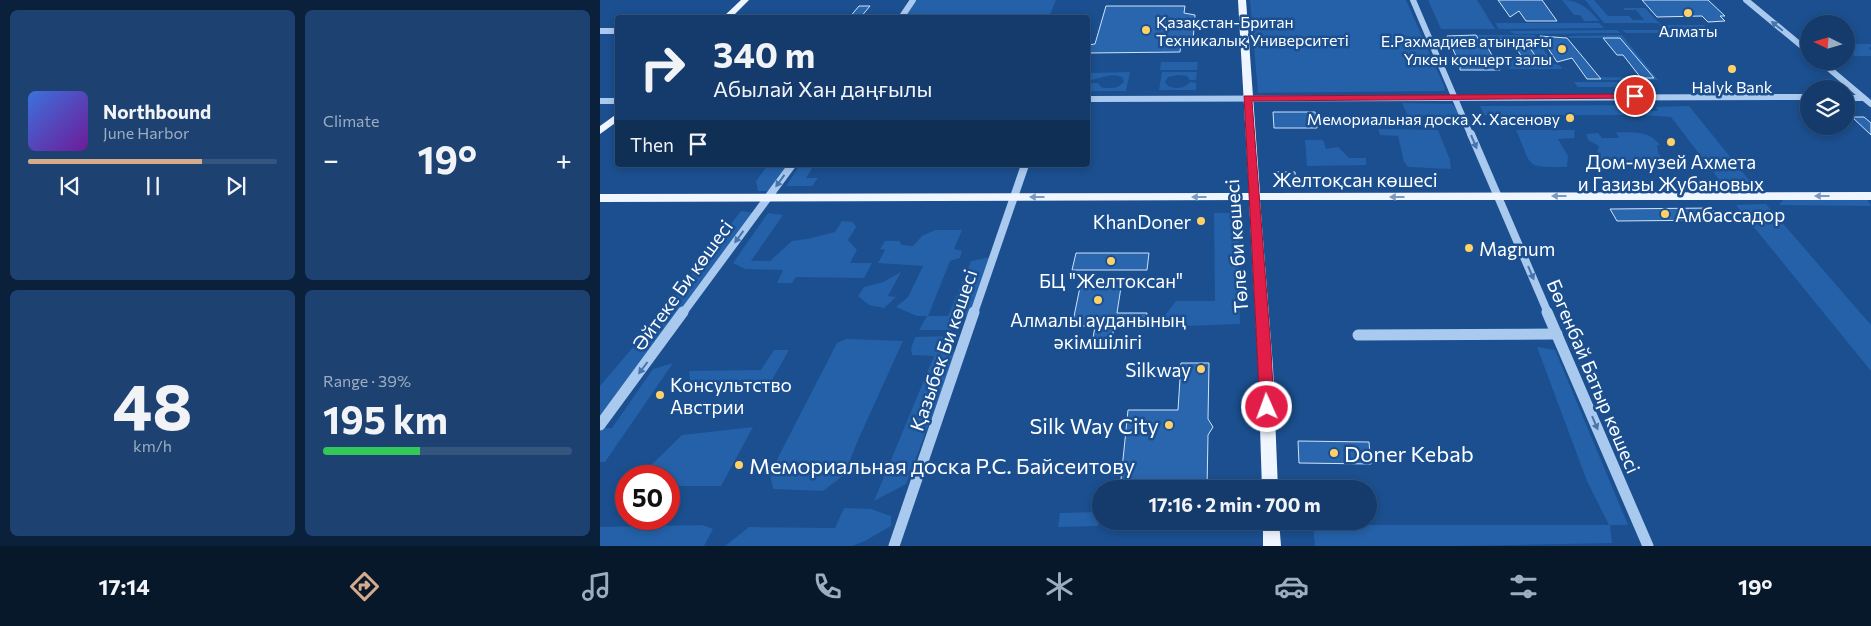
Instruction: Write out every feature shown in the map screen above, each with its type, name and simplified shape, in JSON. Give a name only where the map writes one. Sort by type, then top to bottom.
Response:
[{"type":"main road","points":[[729,15],[745,0]]},
{"type":"main road","name":"Төле би көшесі","points":[[1242,0],[1253,197],[1265,350],[1270,480]]},
{"type":"main road","points":[[600,131],[615,118]]},
{"type":"main road","name":"Желтоқсан көшесі","points":[[600,198],[1871,196]]},
{"type":"main road","points":[[1271,530],[1272,546]]},
{"type":"street","points":[[903,15],[913,0]]},
{"type":"street","name":"Бөгенбай Батыр көшесі","points":[[1414,0],[1648,546]]},
{"type":"street","points":[[1746,0],[1800,45]]},
{"type":"street","points":[[600,32],[615,31]]},
{"type":"street","points":[[1830,70],[1871,104]]},
{"type":"street","points":[[1090,99],[1800,97]]},
{"type":"street","points":[[1855,98],[1871,98]]},
{"type":"street","points":[[600,101],[615,101]]},
{"type":"street","name":"Әйтеке Би көшесі","points":[[600,425],[791,167]]},
{"type":"street","name":"Қазыбек Би көшесі","points":[[894,546],[1023,167]]},
{"type":"street","points":[[1358,335],[1557,334]]},
{"type":"shaded area","points":[[916,0],[1056,0],[1050,15],[906,15]]},
{"type":"shaded area","points":[[1250,0],[1406,0],[1445,88],[1444,91],[1258,93]]},
{"type":"shaded area","points":[[1428,0],[1477,0],[1495,29],[1441,29]]},
{"type":"shaded area","points":[[1562,0],[1578,3],[1591,12],[1599,21],[1584,21],[1580,15],[1574,15]]},
{"type":"shaded area","points":[[1585,0],[1594,0],[1608,16],[1629,16],[1633,20],[1644,20],[1636,10],[1624,10],[1624,8],[1645,8],[1661,25],[1704,25],[1707,28],[1662,28],[1658,23],[1604,23]]},
{"type":"shaded area","points":[[1495,23],[1599,23],[1604,28],[1499,29]]},
{"type":"shaded area","points":[[1617,30],[1621,33],[1514,34],[1509,31]]},
{"type":"shaded area","points":[[1622,30],[1708,30],[1711,33],[1626,33]]},
{"type":"shaded area","points":[[1476,35],[1535,35],[1552,63],[1561,66],[1562,69],[1510,69],[1502,55],[1535,57],[1524,39],[1479,40]]},
{"type":"shaded area","points":[[1622,35],[1658,80],[1602,80],[1600,77],[1654,78],[1620,38],[1570,38],[1568,36]]},
{"type":"shaded area","points":[[1855,44],[1871,44],[1871,47],[1868,48],[1871,50],[1871,56],[1855,56]]},
{"type":"shaded area","points":[[1161,62],[1198,62],[1197,70],[1160,70]]},
{"type":"shaded area","points":[[1130,72],[1126,91],[1090,91],[1090,83],[1098,83],[1101,87],[1111,88],[1120,86],[1124,81],[1122,77],[1113,75],[1090,80],[1090,73]]},
{"type":"shaded area","points":[[1162,72],[1197,72],[1196,80],[1190,80],[1187,76],[1178,75],[1168,77],[1165,82],[1168,86],[1177,88],[1183,87],[1190,82],[1196,83],[1196,90],[1159,90]]},
{"type":"shaded area","points":[[1574,82],[1644,82],[1647,87],[1578,87]]},
{"type":"shaded area","points":[[1402,103],[1452,104],[1463,123],[1448,123],[1442,115],[1408,116]]},
{"type":"shaded area","points":[[1480,106],[1641,106],[1644,111],[1658,111],[1656,107],[1689,106],[1753,185],[1723,185],[1671,117],[1642,115],[1484,115]]},
{"type":"shaded area","points":[[1378,129],[1438,130],[1450,160],[1451,169],[1408,167],[1404,162],[1398,136],[1380,135]]},
{"type":"shaded area","points":[[1516,130],[1575,130],[1574,138],[1558,139],[1568,156],[1567,167],[1543,167],[1531,163]]},
{"type":"shaded area","points":[[1616,132],[1640,133],[1656,140],[1660,145],[1657,145],[1658,152],[1664,161],[1661,161],[1664,166],[1609,166],[1596,157],[1599,146],[1588,140],[1586,134],[1598,133],[1602,138],[1619,138]]},
{"type":"shaded area","points":[[1305,140],[1323,140],[1326,149],[1338,147],[1349,158],[1366,158],[1366,165],[1307,166]]},
{"type":"shaded area","points":[[766,167],[787,167],[769,191],[758,191],[756,181]]},
{"type":"shaded area","points":[[799,167],[813,167],[806,178],[818,178],[812,186],[786,186]]},
{"type":"shaded area","points":[[1784,199],[1867,199],[1871,206],[1779,205]]},
{"type":"shaded area","points":[[1766,204],[1871,325],[1871,371],[1736,205]]},
{"type":"shaded area","points":[[741,211],[756,213],[600,425],[600,386],[652,325]]},
{"type":"shaded area","points":[[768,213],[783,215],[751,261],[770,261],[792,241],[835,232],[842,221],[853,222],[856,227],[848,240],[857,250],[850,263],[872,263],[864,278],[796,277],[792,283],[777,283],[783,270],[745,269],[733,263]]},
{"type":"shaded area","points":[[1214,213],[1238,213],[1240,324],[1156,327],[1176,301],[1215,301]]},
{"type":"shaded area","points":[[935,230],[962,230],[954,249],[962,251],[960,258],[950,261],[928,316],[948,316],[971,261],[991,257],[969,316],[954,322],[951,330],[919,330],[927,316],[917,316],[896,307],[908,297],[923,266],[878,263],[885,250],[880,249],[885,241],[899,241],[902,245],[913,246],[922,236]]},
{"type":"shaded area","points":[[901,272],[888,296],[896,297],[884,308],[869,305],[858,296],[864,287],[883,282]]},
{"type":"shaded area","points":[[948,336],[948,348],[956,353],[906,484],[874,501],[934,356],[912,355],[911,349],[915,337]]},
{"type":"shaded area","points":[[846,339],[903,341],[844,475],[823,491],[773,489],[770,473],[837,343]]},
{"type":"shaded area","points":[[1537,347],[1555,350],[1628,525],[1610,525],[1612,543],[1315,546],[1313,530],[1377,530],[1377,525],[1609,525],[1587,481]]},
{"type":"shaded area","points":[[774,350],[789,350],[772,380],[690,381],[689,371],[761,370]]},
{"type":"shaded area","points":[[673,363],[605,462],[600,462],[600,432],[603,428],[612,428],[653,369]]},
{"type":"shaded area","points":[[753,427],[721,486],[680,486],[680,465],[651,465],[682,435]]},
{"type":"shaded area","points":[[844,508],[871,509],[891,516],[891,526],[852,546],[725,546],[749,527],[835,528]]},
{"type":"shaded area","points":[[1092,512],[1092,526],[1058,527],[1060,513]]},
{"type":"shaded area","points":[[680,525],[703,525],[713,529],[704,546],[600,546],[600,527],[615,527],[615,530],[680,530]]},
{"type":"building","points":[[1498,0],[1542,0],[1557,21],[1526,21],[1519,11],[1510,17]]},
{"type":"building","name":"Алматы","points":[[1642,0],[1708,0],[1725,16],[1720,16],[1725,21],[1708,22],[1702,16],[1657,17]]},
{"type":"building","points":[[859,6],[870,6],[862,15],[852,15]]},
{"type":"building","name":"Қазақстан-Британ Техникалық Университеті","points":[[1106,6],[1185,6],[1184,13],[1195,15],[1193,41],[1186,41],[1185,44],[1181,44],[1180,52],[1090,53],[1090,45],[1095,44]]},
{"type":"building","points":[[1476,35],[1479,40],[1524,39],[1536,57],[1522,57],[1516,48],[1488,48],[1500,70],[1460,70],[1460,65],[1447,36]]},
{"type":"building","name":"Е.Рахмадиев атындағы Үлкен концерт залы","points":[[1540,36],[1567,38],[1601,79],[1587,79],[1572,58],[1557,62]]},
{"type":"building","points":[[1603,38],[1620,38],[1654,78],[1641,78],[1623,55],[1617,55]]},
{"type":"building","points":[[1273,112],[1315,112],[1317,128],[1274,128]]},
{"type":"building","points":[[1855,117],[1864,117],[1871,123],[1871,135],[1855,120]]},
{"type":"building","points":[[1276,172],[1295,172],[1296,183],[1277,182]]},
{"type":"building","name":"Амбассадор","points":[[1712,208],[1720,220],[1617,221],[1610,209]]},
{"type":"building","name":"БЦ \"Желтоксан\"","points":[[1076,253],[1149,253],[1147,270],[1072,270]]},
{"type":"building","name":"Алмалы ауданының әкімшілігі","points":[[1080,287],[1121,287],[1117,313],[1147,313],[1145,327],[1114,327],[1112,338],[1093,338],[1095,326],[1072,326]]},
{"type":"building","name":"Silk Way City","points":[[1181,363],[1209,363],[1208,419],[1213,427],[1208,435],[1207,480],[1121,480],[1128,410],[1178,410]]},
{"type":"building","name":"Doner Kebab","points":[[1298,441],[1369,442],[1371,464],[1299,463]]},
{"type":"place","name":"Алматы","points":[[1688,13]]},
{"type":"place","name":"Қазақстан-Британ Техникалық Университеті","points":[[1146,30]]},
{"type":"place","name":"Е.Рахмадиев атындағы Үлкен концерт залы","points":[[1562,49]]},
{"type":"place","name":"Halyk Bank","points":[[1732,69]]},
{"type":"place","name":"Мемориальная доска Х. Хасенову","points":[[1570,118]]},
{"type":"place","name":"Дом-музей Ахмета и Газизы Жубановых","points":[[1671,142]]},
{"type":"place","name":"Амбассадор","points":[[1665,214]]},
{"type":"place","name":"KhanDoner","points":[[1201,221]]},
{"type":"place","name":"Magnum","points":[[1469,248]]},
{"type":"place","name":"БЦ \"Желтоксан\"","points":[[1111,261]]},
{"type":"place","name":"Алмалы ауданының әкімшілігі","points":[[1098,300]]},
{"type":"place","name":"Silkway","points":[[1201,369]]},
{"type":"place","name":"Консультство Австрии","points":[[660,395]]},
{"type":"place","name":"Silk Way City","points":[[1169,425]]},
{"type":"place","name":"Doner Kebab","points":[[1334,453]]},
{"type":"place","name":"Мемориальная доска Р.С. Байсеитову","points":[[739,465]]},
{"type":"route","points":[[1267,407],[1265,350],[1247,98],[1635,96]]}]
